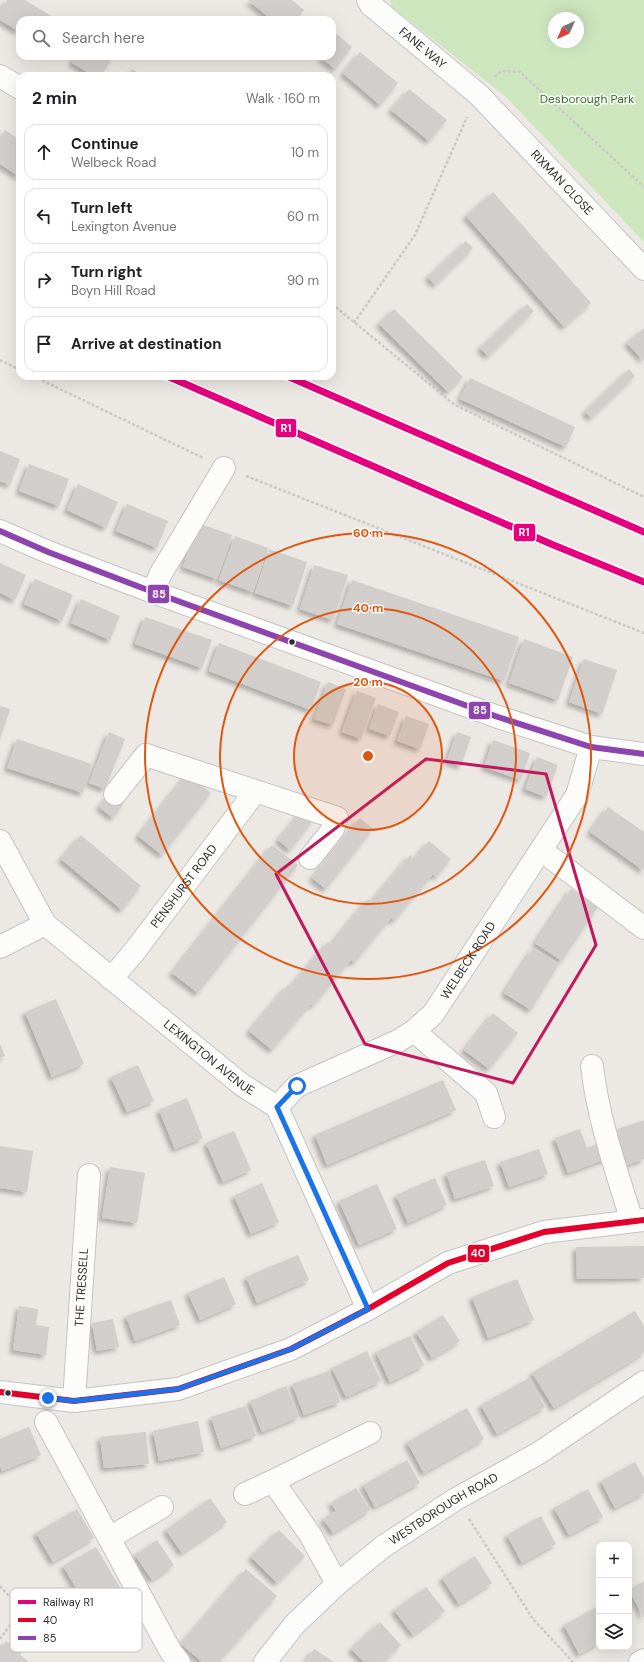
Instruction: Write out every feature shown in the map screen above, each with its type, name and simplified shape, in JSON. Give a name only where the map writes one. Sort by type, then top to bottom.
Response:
[{"type":"street","name":"FANE WAY","points":[[368,0],[371,5],[479,95]]},
{"type":"street","points":[[0,76],[16,86]]},
{"type":"street","name":"RIXMAN CLOSE","points":[[479,95],[644,269]]},
{"type":"street","points":[[153,592],[160,575],[224,468]]},
{"type":"street","points":[[0,531],[48,552],[153,592],[498,717],[591,747],[644,754]]},
{"type":"street","name":"WELBECK ROAD","points":[[277,1107],[297,1086],[398,1041],[414,1031],[433,1014],[577,795],[591,747]]},
{"type":"street","points":[[115,794],[146,755],[337,818],[333,829],[310,858]]},
{"type":"street","name":"PENSHURST ROAD","points":[[111,979],[134,952],[255,792]]},
{"type":"street","name":"LEXINGTON AVENUE","points":[[0,841],[45,924],[242,1085],[277,1107]]},
{"type":"street","points":[[541,850],[644,928]]},
{"type":"street","points":[[0,947],[45,924]]},
{"type":"street","points":[[414,1031],[486,1093],[494,1117]]},
{"type":"street","points":[[0,1392],[74,1401],[178,1389],[291,1349],[368,1309],[448,1263],[544,1232],[638,1220],[602,1121],[595,1091],[592,1066]]},
{"type":"street","points":[[277,1107],[368,1309]]},
{"type":"street","name":"THE TRESSELL","points":[[74,1401],[89,1175]]},
{"type":"street","name":"WESTBOROUGH ROAD","points":[[265,1662],[295,1624],[337,1584],[384,1546],[456,1499],[539,1453],[644,1382]]},
{"type":"street","points":[[46,1422],[136,1588]]},
{"type":"street","points":[[244,1494],[273,1482],[370,1433]]},
{"type":"street","points":[[273,1482],[311,1536],[337,1584]]},
{"type":"street","points":[[109,1538],[162,1507]]},
{"type":"street","points":[[142,1599],[171,1652],[179,1662]]},
{"type":"street","points":[[640,1662],[644,1660]]},
{"type":"path","points":[[354,323],[415,235],[469,114],[479,95],[501,71],[520,72],[644,187]]},
{"type":"path","points":[[336,307],[455,405],[644,497]]},
{"type":"path","points":[[0,360],[16,368]]},
{"type":"path","points":[[41,380],[224,468],[644,633]]},
{"type":"path","points":[[456,1499],[533,1619],[573,1662]]},
{"type":"path","points":[[0,1586],[10,1597]]},
{"type":"path","points":[[0,1639],[10,1625]]},
{"type":"highlighted area","points":[[426,759],[546,774],[596,945],[513,1083],[365,1044],[276,874]]},
{"type":"green space","name":"Desborough Park","points":[[390,0],[644,0],[644,242],[506,97],[392,7]]},
{"type":"building","points":[[7,0],[25,0],[51,16],[16,16],[16,30],[0,20],[0,11]]},
{"type":"building","points":[[248,0],[292,0],[304,10],[299,16],[267,16]]},
{"type":"building","points":[[336,33],[352,47],[335,69],[324,60],[336,60]]},
{"type":"building","points":[[360,52],[398,83],[380,105],[343,73]]},
{"type":"building","points":[[73,60],[111,60],[103,72],[87,72],[72,63]]},
{"type":"building","points":[[132,69],[137,72],[130,72]]},
{"type":"building","points":[[409,89],[447,120],[429,141],[391,110]]},
{"type":"building","points":[[5,130],[16,137],[16,174],[0,164],[0,137]]},
{"type":"building","points":[[493,192],[591,303],[564,327],[466,216]]},
{"type":"building","points":[[466,241],[473,248],[435,285],[428,277]]},
{"type":"building","points":[[527,304],[534,311],[488,356],[480,348]]},
{"type":"building","points":[[394,309],[463,377],[448,392],[379,324]]},
{"type":"building","points":[[644,328],[644,361],[627,343]]},
{"type":"building","points":[[629,369],[635,376],[591,418],[585,412]]},
{"type":"building","points":[[470,378],[575,427],[566,447],[460,399]]},
{"type":"building","points":[[0,451],[20,459],[10,485],[0,481]]},
{"type":"building","points":[[29,464],[69,479],[59,506],[19,491]]},
{"type":"building","points":[[78,484],[118,502],[106,528],[67,510]]},
{"type":"building","points":[[127,504],[168,521],[157,548],[116,531]]},
{"type":"building","points":[[198,523],[232,535],[217,579],[183,567]]},
{"type":"building","points":[[235,536],[268,548],[253,592],[219,580]]},
{"type":"building","points":[[269,549],[307,562],[293,606],[255,593]]},
{"type":"building","points":[[0,563],[26,575],[15,600],[0,593]]},
{"type":"building","points":[[314,565],[348,575],[333,620],[300,609]]},
{"type":"building","points":[[35,579],[73,595],[62,621],[24,604]]},
{"type":"building","points":[[352,580],[519,637],[504,681],[337,624]]},
{"type":"building","points":[[81,599],[120,616],[110,640],[71,623]]},
{"type":"building","points":[[145,617],[212,640],[202,668],[135,644]]},
{"type":"building","points":[[524,639],[573,657],[558,700],[509,683]]},
{"type":"building","points":[[219,643],[321,682],[311,710],[209,671]]},
{"type":"building","points":[[584,659],[617,670],[602,714],[569,702]]},
{"type":"building","points":[[328,682],[346,689],[333,725],[314,719]]},
{"type":"building","points":[[357,691],[376,698],[361,739],[342,732]]},
{"type":"building","points":[[378,704],[399,712],[390,736],[369,729]]},
{"type":"building","points":[[0,706],[10,709],[0,739]]},
{"type":"building","points":[[406,716],[429,724],[420,749],[397,741]]},
{"type":"building","points":[[109,732],[125,739],[105,789],[89,783]]},
{"type":"building","points":[[457,732],[471,737],[461,766],[447,761]]},
{"type":"building","points":[[17,739],[92,764],[83,793],[7,768]]},
{"type":"building","points":[[493,740],[530,753],[521,780],[484,767]]},
{"type":"building","points":[[537,757],[558,765],[546,797],[525,789]]},
{"type":"building","points":[[187,774],[211,793],[162,855],[138,836]]},
{"type":"building","points":[[110,794],[123,805],[113,818],[99,807]]},
{"type":"building","points":[[608,807],[644,832],[644,871],[590,832]]},
{"type":"building","points":[[301,812],[313,821],[290,850],[278,840]]},
{"type":"building","points":[[360,818],[373,829],[326,889],[312,878]]},
{"type":"building","points":[[81,835],[141,886],[122,910],[61,859]]},
{"type":"building","points":[[429,841],[451,859],[436,877],[433,874],[394,921],[391,918],[354,963],[351,960],[313,1006],[311,1004],[272,1050],[249,1031],[288,985],[290,987],[328,942],[331,944],[368,899],[371,902],[410,855],[414,859]]},
{"type":"building","points":[[272,845],[298,865],[198,993],[172,973]]},
{"type":"building","points":[[571,889],[598,907],[562,961],[535,943]]},
{"type":"building","points":[[533,948],[559,964],[531,1010],[504,993]]},
{"type":"building","points":[[56,999],[84,1064],[52,1077],[25,1012]]},
{"type":"building","points":[[493,1013],[518,1033],[489,1069],[464,1050]]},
{"type":"building","points":[[0,1044],[5,1056],[0,1058]]},
{"type":"building","points":[[138,1065],[154,1101],[127,1112],[111,1077]]},
{"type":"building","points":[[443,1080],[456,1110],[327,1165],[315,1135]]},
{"type":"building","points":[[187,1098],[203,1138],[175,1149],[159,1110]]},
{"type":"building","points":[[644,1120],[644,1159],[623,1166],[612,1131]]},
{"type":"building","points":[[580,1129],[587,1148],[605,1141],[611,1157],[568,1173],[555,1138]]},
{"type":"building","points":[[234,1131],[251,1170],[223,1182],[206,1143]]},
{"type":"building","points":[[0,1146],[33,1151],[27,1192],[0,1188]]},
{"type":"building","points":[[539,1149],[548,1174],[509,1187],[500,1162]]},
{"type":"building","points":[[485,1160],[494,1186],[455,1199],[446,1173]]},
{"type":"building","points":[[110,1167],[145,1173],[137,1223],[102,1218]]},
{"type":"building","points":[[435,1178],[447,1205],[408,1223],[396,1195]]},
{"type":"building","points":[[262,1183],[279,1222],[251,1234],[234,1196]]},
{"type":"building","points":[[377,1184],[397,1229],[359,1245],[339,1201]]},
{"type":"building","points":[[644,1246],[644,1278],[577,1279],[576,1247]]},
{"type":"building","points":[[298,1255],[309,1280],[257,1303],[246,1277]]},
{"type":"building","points":[[224,1277],[236,1304],[200,1320],[188,1293]]},
{"type":"building","points":[[517,1279],[534,1320],[488,1338],[472,1297]]},
{"type":"building","points":[[171,1300],[180,1325],[135,1341],[126,1316]]},
{"type":"building","points":[[19,1306],[38,1309],[36,1325],[49,1327],[46,1355],[13,1350]]},
{"type":"building","points":[[635,1311],[644,1326],[644,1353],[554,1408],[532,1373]]},
{"type":"building","points":[[443,1315],[460,1341],[432,1358],[416,1332]]},
{"type":"building","points":[[113,1319],[119,1347],[97,1351],[92,1323]]},
{"type":"building","points":[[410,1336],[424,1365],[390,1382],[376,1352]]},
{"type":"building","points":[[367,1351],[381,1381],[346,1397],[332,1368]]},
{"type":"building","points":[[329,1371],[340,1402],[304,1415],[292,1384]]},
{"type":"building","points":[[529,1378],[545,1407],[497,1434],[481,1405]]},
{"type":"building","points":[[286,1386],[299,1417],[262,1432],[250,1401]]},
{"type":"building","points":[[246,1406],[256,1436],[221,1448],[211,1417]]},
{"type":"building","points":[[467,1408],[484,1439],[424,1473],[407,1442]]},
{"type":"building","points":[[198,1421],[204,1452],[159,1461],[153,1431]]},
{"type":"building","points":[[29,1427],[41,1455],[2,1471],[0,1466],[0,1439]]},
{"type":"building","points":[[146,1432],[149,1464],[104,1468],[100,1437]]},
{"type":"building","points":[[407,1460],[420,1483],[375,1507],[363,1485]]},
{"type":"building","points":[[635,1462],[644,1478],[644,1493],[615,1508],[601,1481]]},
{"type":"building","points":[[356,1488],[370,1510],[333,1533],[323,1519],[336,1511],[331,1503]]},
{"type":"building","points":[[588,1489],[603,1517],[569,1535],[554,1508]]},
{"type":"building","points":[[210,1498],[227,1522],[182,1553],[166,1530]]},
{"type":"building","points":[[77,1509],[94,1538],[53,1562],[36,1533]]},
{"type":"building","points":[[541,1516],[556,1544],[522,1563],[507,1535]]},
{"type":"building","points":[[279,1530],[305,1556],[277,1583],[251,1557]]},
{"type":"building","points":[[157,1540],[174,1565],[152,1580],[135,1555]]},
{"type":"building","points":[[96,1547],[120,1588],[76,1588],[63,1566]]},
{"type":"building","points":[[475,1556],[492,1583],[459,1604],[442,1578]]},
{"type":"building","points":[[246,1569],[277,1596],[219,1662],[202,1662],[181,1644]]},
{"type":"building","points":[[644,1581],[644,1618],[632,1596],[632,1588]]},
{"type":"building","points":[[426,1587],[445,1611],[413,1635],[394,1610]]},
{"type":"building","points":[[596,1608],[596,1645],[579,1654],[564,1625]]},
{"type":"building","points":[[380,1622],[401,1645],[383,1662],[364,1662],[351,1649]]},
{"type":"building","points":[[6,1641],[10,1644],[10,1652],[22,1652],[20,1655],[29,1662],[0,1662],[0,1650]]},
{"type":"building","points":[[314,1649],[334,1662],[305,1662]]},
{"type":"rail line","name":"R1","points":[[176,380],[551,544],[644,582]]},
{"type":"rail line","name":"R1","points":[[296,380],[644,532]]},
{"type":"transit line","name":"85","points":[[0,531],[48,552],[153,592],[498,717],[591,747],[644,754]]},
{"type":"transit line","name":"40","points":[[0,1392],[74,1401],[178,1389],[291,1349],[368,1309],[448,1263],[544,1232],[644,1220]]},
{"type":"route","points":[[48,1398],[74,1401],[178,1389],[291,1349],[368,1309],[277,1107],[297,1086]]}]
